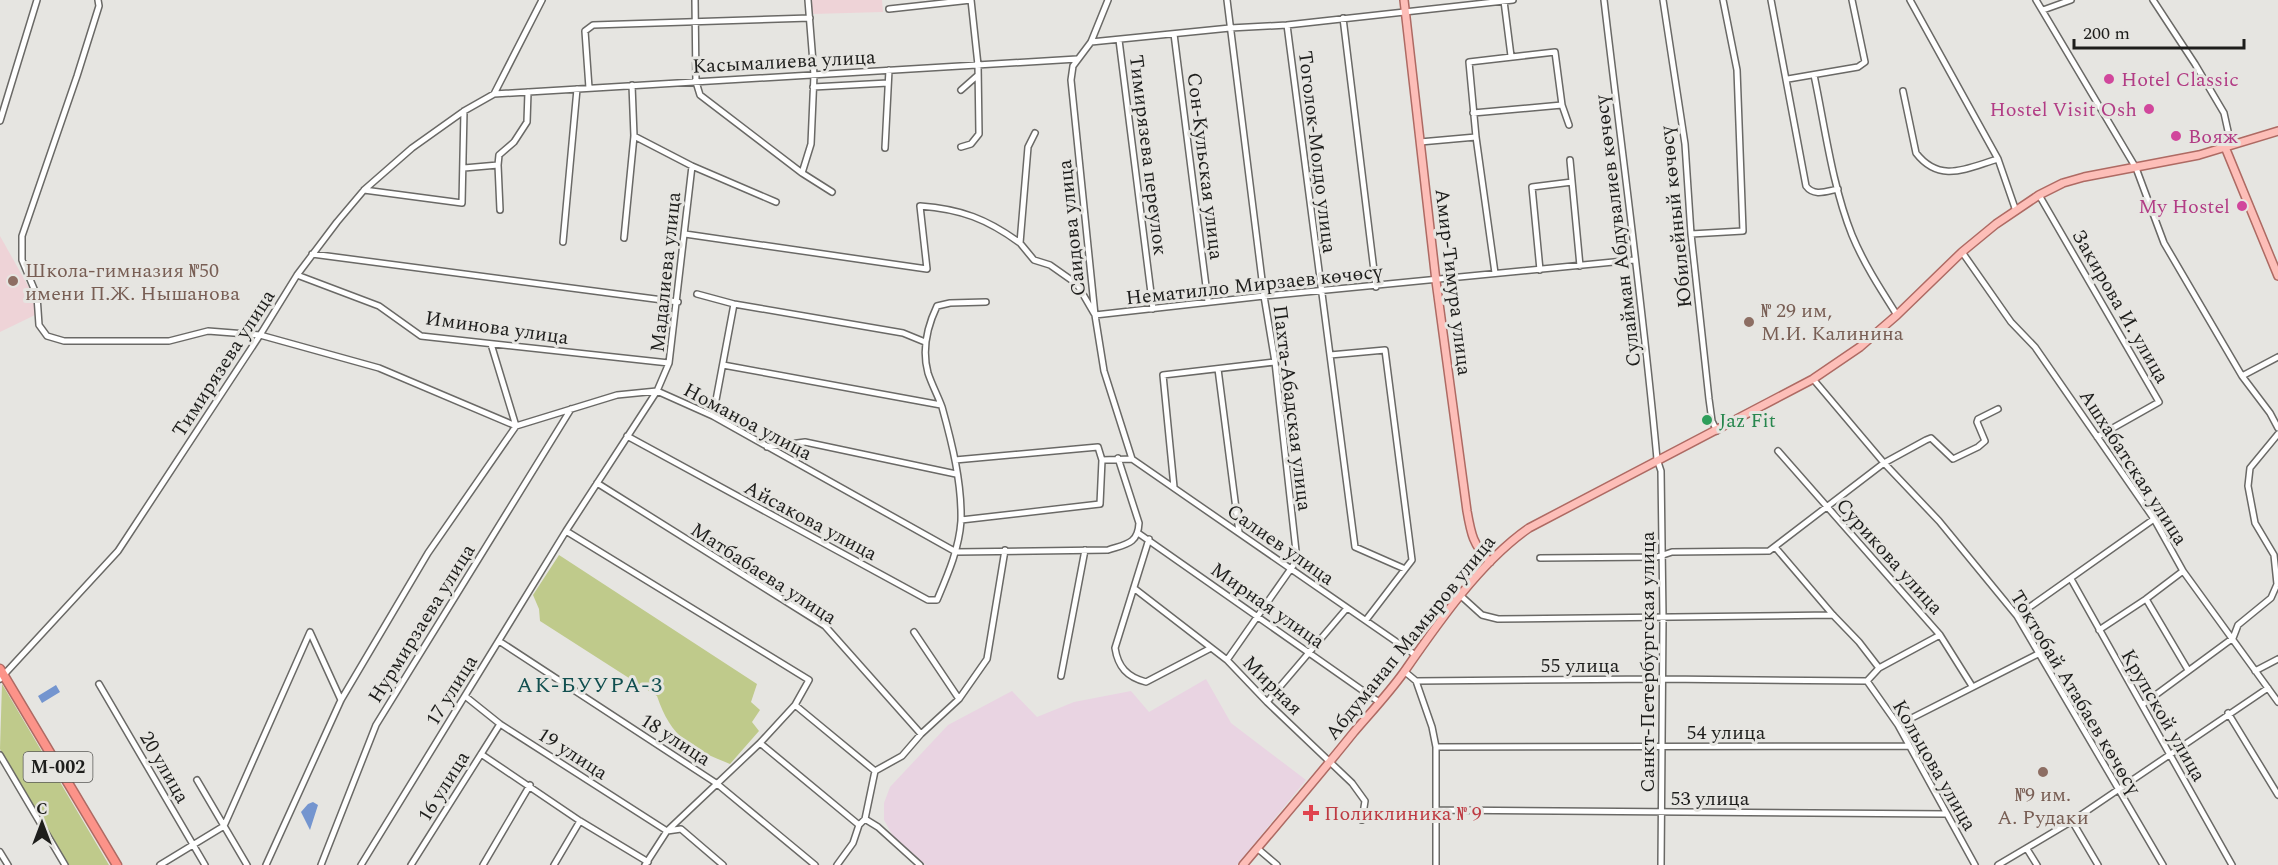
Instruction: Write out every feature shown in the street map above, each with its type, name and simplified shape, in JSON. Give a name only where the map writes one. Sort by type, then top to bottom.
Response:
[{"type":"highway","name":"M-002","points":[[1,674],[117,865]]},
{"type":"main road","name":"Амир-Тимура улица","points":[[1404,0],[1436,281],[1469,521],[1473,540],[1491,562]]},
{"type":"main road","name":"Абдуманап Мамыров улица","points":[[1243,865],[1379,702],[1461,596],[1504,547],[1529,528],[1657,459],[1717,431],[1813,380],[1860,347],[1897,315],[1962,252],[2039,195],[2063,183],[2084,177],[2199,155],[2278,131]]},
{"type":"main road","points":[[2225,147],[2278,276]]},
{"type":"street","points":[[0,121],[37,0]]},
{"type":"street","points":[[98,0],[94,22],[77,76],[22,236],[22,260],[38,296],[39,325],[47,336],[64,341],[169,341],[208,331],[260,335],[379,368],[516,426]]},
{"type":"street","points":[[494,94],[542,0]]},
{"type":"street","points":[[695,0],[696,82],[700,95],[802,173],[832,192]]},
{"type":"street","points":[[802,173],[811,144],[814,75],[808,0]]},
{"type":"street","points":[[890,9],[971,0],[978,65],[979,134],[971,144],[961,147]]},
{"type":"street","name":"Саидова улица","points":[[1108,0],[1091,42],[1073,66],[1072,102],[1095,315],[1104,371],[1131,459]]},
{"type":"street","name":"Пахта-Абадская улица","points":[[1227,0],[1264,296],[1275,362],[1297,560],[1290,568]]},
{"type":"street","points":[[1091,42],[1230,28],[1287,25],[1461,2],[1513,0]]},
{"type":"street","name":"Сулайман Абдувалиев көчөсү","points":[[1604,0],[1634,260],[1643,316],[1657,459]]},
{"type":"street","name":"Юбилейный көчөсү","points":[[1663,0],[1685,144],[1691,234],[1709,399],[1712,421],[1717,431]]},
{"type":"street","points":[[1691,234],[1743,231],[1737,70],[1723,0]]},
{"type":"street","points":[[1771,0],[1788,79],[1806,186],[1810,191],[1816,193],[1838,189]]},
{"type":"street","points":[[1788,79],[1858,67],[1866,62],[1852,0]]},
{"type":"street","points":[[2036,0],[2136,168],[2164,243],[2242,376],[2270,413],[2278,428]]},
{"type":"street","points":[[2043,10],[2071,0]]},
{"type":"street","points":[[2153,0],[2224,113],[2228,131],[2225,147]]},
{"type":"street","points":[[1503,1],[1510,56]]},
{"type":"street","points":[[1911,1],[1998,159],[2016,211]]},
{"type":"street","points":[[589,88],[585,31],[593,25],[810,18]]},
{"type":"street","name":"Тоголок-Молдо улица","points":[[1343,18],[1376,287]]},
{"type":"street","name":"Тоголок-Молдо улица","points":[[1287,25],[1355,547],[1405,569]]},
{"type":"street","name":"Сон-Кульская улица","points":[[1174,34],[1208,302]]},
{"type":"street","name":"Тимирязева переулок","points":[[1119,40],[1153,309]]},
{"type":"street","points":[[1495,273],[1468,62],[1555,52],[1562,105],[1569,125]]},
{"type":"street","name":"Касымалиева улица","points":[[494,94],[1077,59]]},
{"type":"street","points":[[885,148],[889,70]]},
{"type":"street","points":[[962,90],[978,75]]},
{"type":"street","points":[[1814,75],[1838,189],[1852,235],[1872,277],[1897,315]]},
{"type":"street","points":[[813,87],[888,83]]},
{"type":"street","points":[[624,238],[634,136],[633,86]]},
{"type":"street","points":[[563,242],[577,89]]},
{"type":"street","points":[[1903,91],[1916,153],[1920,158],[1935,168],[1950,172],[1998,159]]},
{"type":"street","points":[[500,210],[498,165],[500,155],[514,142],[527,122],[528,92]]},
{"type":"street","name":"Тимирязева улица","points":[[1,674],[118,551],[297,275],[364,190],[412,148],[464,111],[494,94]]},
{"type":"street","points":[[1473,113],[1562,105]]},
{"type":"street","points":[[364,190],[462,203],[464,111]]},
{"type":"street","points":[[1020,243],[1028,147],[1035,133]]},
{"type":"street","points":[[634,136],[692,166],[776,202]]},
{"type":"street","points":[[1420,142],[1476,137]]},
{"type":"street","points":[[1570,160],[1580,266]]},
{"type":"street","points":[[464,168],[498,165]]},
{"type":"street","name":"Мадалиева улица","points":[[566,531],[657,391],[669,363],[678,302],[692,166]]},
{"type":"street","points":[[1540,270],[1532,187],[1572,182]]},
{"type":"street","name":"Закирова И. улица","points":[[2039,195],[2159,402],[2097,437]]},
{"type":"street","points":[[685,234],[927,269],[920,206],[956,210],[996,225],[1020,243],[1034,260],[1050,265],[1077,284],[1095,315]]},
{"type":"street","name":"Ашхабатская улица","points":[[1962,252],[2011,322],[2035,347],[2154,519],[2183,571],[2278,702]]},
{"type":"street","points":[[312,254],[678,302]]},
{"type":"street","name":"Нематилло Мирзаев көчөсү","points":[[1095,315],[1634,260]]},
{"type":"street","name":"Иминова улица","points":[[297,275],[379,306],[421,336],[669,363]]},
{"type":"street","points":[[697,294],[734,304],[903,333],[925,342]]},
{"type":"street","points":[[986,302],[958,302],[937,306],[925,342],[928,372],[941,405],[955,460],[961,520],[956,552],[1108,550],[1130,543],[1138,533],[1139,523],[1118,458]]},
{"type":"street","points":[[713,416],[734,304]]},
{"type":"street","points":[[491,344],[516,426]]},
{"type":"street","points":[[1330,355],[1385,350],[1412,560],[1366,620]]},
{"type":"street","points":[[2242,376],[2278,357]]},
{"type":"street","points":[[1174,487],[1163,375],[1275,362]]},
{"type":"street","points":[[723,365],[941,405]]},
{"type":"street","points":[[1218,369],[1239,532]]},
{"type":"street","name":"Токтобай Атабаев көчөсү","points":[[1813,380],[1884,463],[1939,521],[2017,616],[2163,865]]},
{"type":"street","name":"Номаноа улица","points":[[516,426],[617,395],[657,391],[713,416],[956,552]]},
{"type":"street","name":"Нурмирзаева улица","points":[[321,865],[376,725],[571,409]]},
{"type":"street","points":[[1540,558],[1657,557],[1672,552],[1769,551],[1884,463],[1929,438],[1953,459],[1984,444],[1985,437],[1977,422],[1978,419],[1998,409]]},
{"type":"street","name":"Нурмирзаева улица","points":[[266,865],[341,700],[428,553],[516,426]]},
{"type":"street","points":[[2142,705],[2233,638],[2238,625],[2271,598],[2278,584],[2274,555],[2255,524],[2248,486],[2250,468],[2278,434]]},
{"type":"street","name":"Айсакова улица","points":[[627,436],[928,600],[937,600],[956,552]]},
{"type":"street","points":[[765,447],[805,442],[956,474]]},
{"type":"street","points":[[955,460],[1098,447],[1102,460],[1100,504],[961,520]]},
{"type":"street","name":"Сурикова улица","points":[[1778,451],[1940,635],[1972,686]]},
{"type":"street","points":[[1102,460],[1131,459]]},
{"type":"street","name":"Салиев улица","points":[[1131,459],[1414,654]]},
{"type":"street","name":"Санкт-Петербургская улица","points":[[1657,459],[1660,471],[1663,555],[1661,865]]},
{"type":"street","name":"Матбабаева улица","points":[[597,483],[825,626],[921,734]]},
{"type":"street","points":[[2017,616],[2154,519]]},
{"type":"street","points":[[481,754],[647,863],[667,831],[760,743],[795,705],[809,680],[566,531]]},
{"type":"street","name":"17 улица","points":[[361,865],[566,531]]},
{"type":"street","name":"Мирная улица","points":[[1138,533],[1379,702]]},
{"type":"street","points":[[1149,539],[1115,648],[1117,660],[1133,679],[1146,682],[1211,648]]},
{"type":"street","points":[[1775,547],[1833,615],[1860,642],[1878,668]]},
{"type":"street","points":[[837,865],[853,843],[859,825],[865,819],[875,771],[902,756],[921,734],[959,699],[987,659],[1005,550]]},
{"type":"street","points":[[1061,676],[1086,550]]},
{"type":"street","points":[[1227,660],[1290,568]]},
{"type":"street","points":[[2099,630],[2183,571]]},
{"type":"street","name":"Крупской улица","points":[[2071,579],[2232,865]]},
{"type":"street","name":"Мирная","points":[[1135,589],[1227,660],[1267,702],[1352,783],[1365,801],[1362,820]]},
{"type":"street","points":[[1461,596],[1482,615],[1498,619],[1833,615]]},
{"type":"street","points":[[2146,599],[2188,670]]},
{"type":"street","points":[[1267,702],[1347,608]]},
{"type":"street","points":[[160,865],[224,826],[310,632],[341,700]]},
{"type":"street","points":[[914,632],[959,699]]},
{"type":"street","points":[[1867,681],[1878,668],[1940,635]]},
{"type":"street","name":"18 улица","points":[[499,641],[716,783],[815,865]]},
{"type":"street","points":[[1898,725],[2040,653]]},
{"type":"street","points":[[2255,671],[2278,659]]},
{"type":"street","points":[[1404,671],[1416,681],[1432,727],[1436,747],[1436,865]]},
{"type":"street","name":"55 улица","points":[[1416,681],[1662,679],[1867,681]]},
{"type":"street","name":"Кольцова улица","points":[[1867,681],[1898,725],[1975,865]]},
{"type":"street","name":"20 улица","points":[[99,684],[205,865]]},
{"type":"street","points":[[1998,865],[2072,821],[2268,688]]},
{"type":"street","name":"19 улица","points":[[465,696],[500,724],[667,831],[681,829],[723,865]]},
{"type":"street","points":[[795,705],[875,771]]},
{"type":"street","points":[[2228,713],[2278,795]]},
{"type":"street","name":"16 улица","points":[[411,865],[500,724]]},
{"type":"street","points":[[760,743],[859,825]]},
{"type":"street","name":"54 улица","points":[[1436,747],[1909,746]]},
{"type":"street","points":[[0,755],[65,865]]},
{"type":"street","points":[[196,780],[247,865]]},
{"type":"street","points":[[483,865],[530,785]]},
{"type":"street","name":"53 улица","points":[[1437,810],[1947,814]]},
{"type":"street","points":[[865,819],[878,827],[920,865]]},
{"type":"street","points":[[554,865],[580,821]]},
{"type":"street","points":[[2072,821],[2098,865]]},
{"type":"street","points":[[1257,848],[1277,865]]},
{"type":"street","points":[[2027,849],[2037,865]]},
{"type":"street","points":[[0,852],[8,865]]},
{"type":"shaded area","points":[[812,0],[882,0],[883,12],[812,14]]},
{"type":"shaded area","name":"Школа-гимназия №50 имени П.Ж. Нышанова","points":[[0,236],[36,300],[35,315],[0,332]]},
{"type":"shaded area","points":[[1206,679],[1231,723],[1306,780],[1237,865],[926,865],[893,836],[884,820],[884,803],[890,787],[948,725],[1012,691],[1037,717],[1074,702],[1131,691],[1149,712]]},
{"type":"green space","points":[[559,555],[757,684],[751,702],[760,710],[752,722],[759,731],[730,764],[704,753],[684,740],[669,722],[657,696],[540,621],[539,609],[533,595]]},
{"type":"green space","points":[[2,684],[109,865],[68,865],[0,749]]},
{"type":"water","points":[[56,685],[60,692],[42,703],[38,696]]},
{"type":"water","points":[[313,802],[318,805],[310,830],[301,812]]},
{"type":"place","name":"Hotel Classic","points":[[2109,79]]},
{"type":"place","name":"Hostel Visit Osh","points":[[2149,109]]},
{"type":"place","name":"Вояж","points":[[2176,136]]},
{"type":"place","name":"My Hostel","points":[[2242,206]]},
{"type":"place","name":"Школа-гимназия №50 имени П.Ж. Нышанова","points":[[13,281]]},
{"type":"place","name":"№ 29 им, М.И. Калинина","points":[[1749,322]]},
{"type":"place","name":"Jaz Fit","points":[[1707,420]]},
{"type":"place","name":"№9 им. А. Рудаки","points":[[2043,772]]},
{"type":"place","name":"Поликлиника № 9","points":[[1311,813]]},
{"type":"district","name":"АК-БУУРА-3","points":[[590,684]]}]
